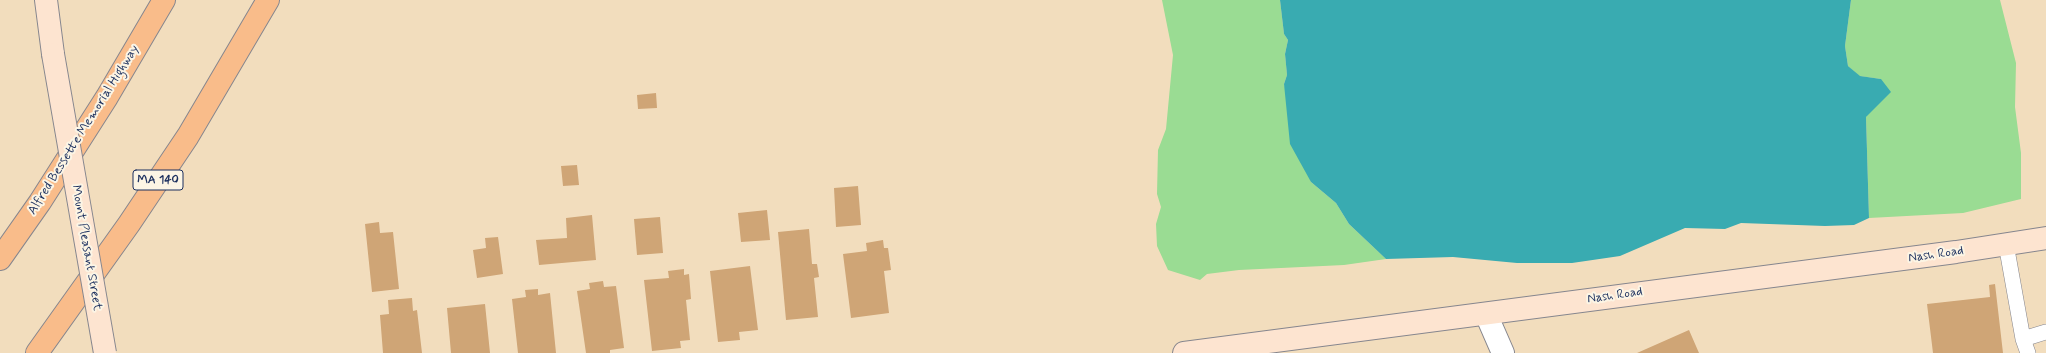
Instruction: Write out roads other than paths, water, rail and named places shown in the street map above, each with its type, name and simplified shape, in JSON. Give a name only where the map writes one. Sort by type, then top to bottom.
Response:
[{"type":"highway","name":"Alfred Bessette Memorial Highway","points":[[0,259],[40,202],[107,97],[164,0]]},
{"type":"highway","name":"MA 140","points":[[37,353],[129,224],[184,142],[268,0]]},
{"type":"main road","name":"Mount Pleasant Street","points":[[46,0],[53,54],[104,353]]},
{"type":"main road","name":"Nash Road","points":[[1184,353],[1486,314],[2046,238]]},
{"type":"street","points":[[1486,314],[1503,353]]},
{"type":"lane","points":[[2006,244],[2025,346],[2046,332]]},
{"type":"water","points":[[1280,0],[1851,0],[1845,46],[1848,66],[1860,76],[1881,79],[1891,92],[1866,117],[1869,218],[1854,225],[1825,226],[1741,223],[1725,229],[1685,228],[1620,256],[1572,263],[1517,263],[1453,257],[1386,259],[1349,224],[1336,203],[1311,182],[1290,144],[1284,84],[1287,75],[1285,54],[1288,40],[1284,34]]}]
